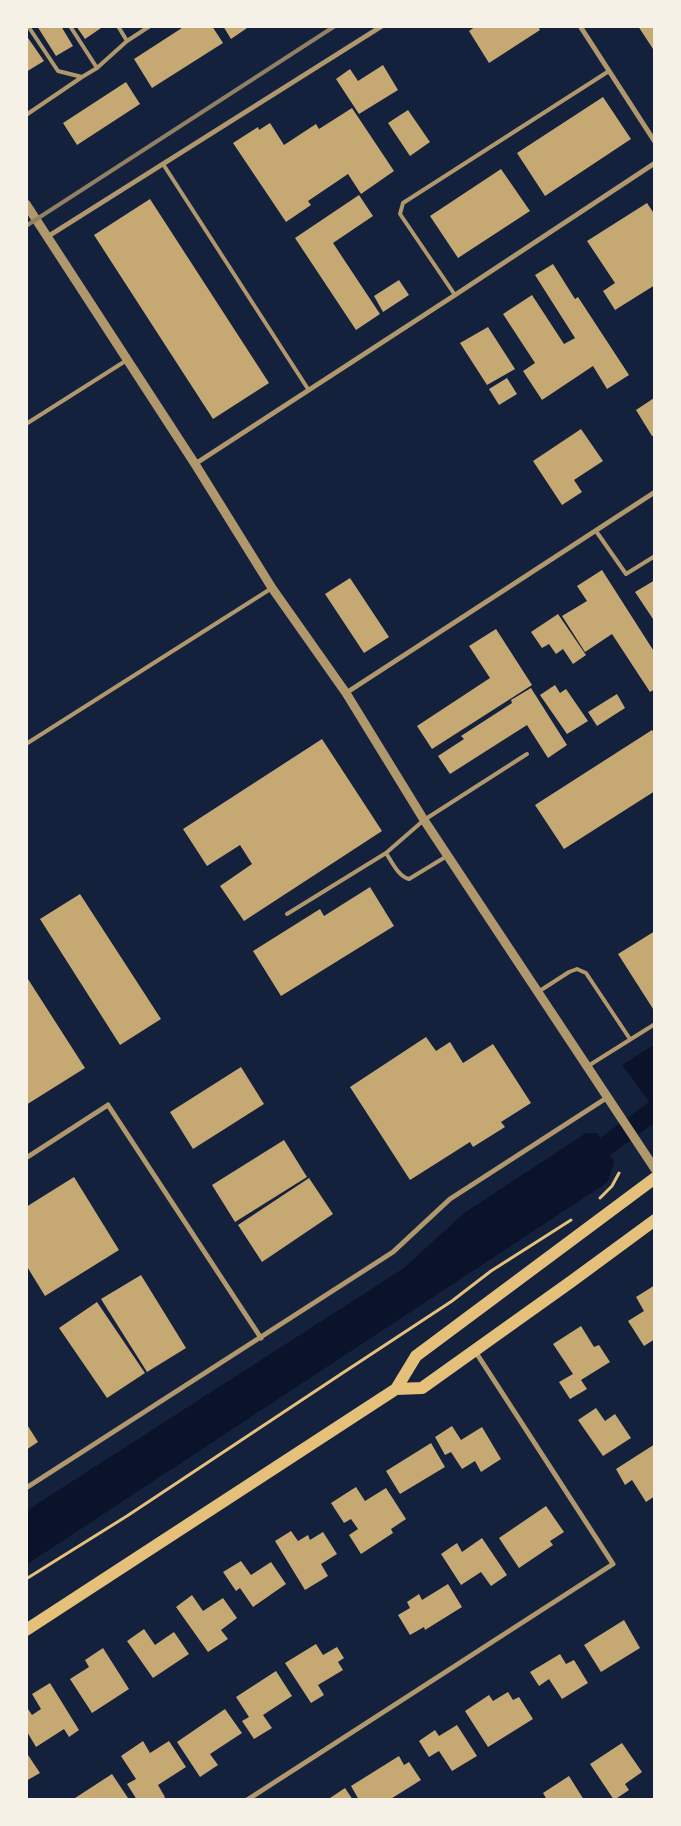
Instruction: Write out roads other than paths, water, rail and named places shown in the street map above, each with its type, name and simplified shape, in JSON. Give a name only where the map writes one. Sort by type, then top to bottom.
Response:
[{"type":"main road","points":[[26,1630],[396,1389],[416,1356],[655,1178]]},
{"type":"main road","points":[[396,1389],[422,1388],[655,1220]]},
{"type":"street","points":[[47,237],[382,26]]},
{"type":"street","points":[[580,26],[655,142]]},
{"type":"street","points":[[195,464],[655,163]]},
{"type":"street","points":[[26,204],[195,464],[272,588],[346,692],[424,820],[655,1168]]},
{"type":"street","points":[[346,692],[655,492]]},
{"type":"street","points":[[26,1488],[393,1252],[450,1199],[608,1097]]},
{"type":"street","points":[[26,1158],[108,1105],[261,1338]]},
{"type":"street","points":[[247,1800],[613,1564],[475,1351]]},
{"type":"lane","points":[[28,26],[58,71],[82,77]]},
{"type":"lane","points":[[70,26],[97,68]]},
{"type":"lane","points":[[118,26],[127,41]]},
{"type":"lane","points":[[26,115],[97,68],[127,41],[150,26]]},
{"type":"lane","points":[[455,295],[400,214],[403,203],[609,71]]},
{"type":"lane","points":[[164,164],[308,389]]},
{"type":"lane","points":[[26,424],[127,360]]},
{"type":"lane","points":[[596,531],[626,574],[655,556]]},
{"type":"lane","points":[[26,744],[272,588]]},
{"type":"lane","points":[[287,914],[386,853],[424,820],[527,754]]},
{"type":"lane","points":[[386,853],[399,873],[409,879],[448,856]]},
{"type":"lane","points":[[538,992],[569,972],[577,969],[586,973],[630,1040]]},
{"type":"lane","points":[[588,1066],[655,1024]]},
{"type":"water","points":[[655,1044],[655,1110],[622,1065]]},
{"type":"water","points":[[586,1133],[597,1133],[614,1162],[608,1182],[26,1565],[26,1511],[404,1268],[464,1213]]},
{"type":"waterway","points":[[584,1162],[655,1110]]},
{"type":"railway","points":[[26,226],[335,26]]}]
